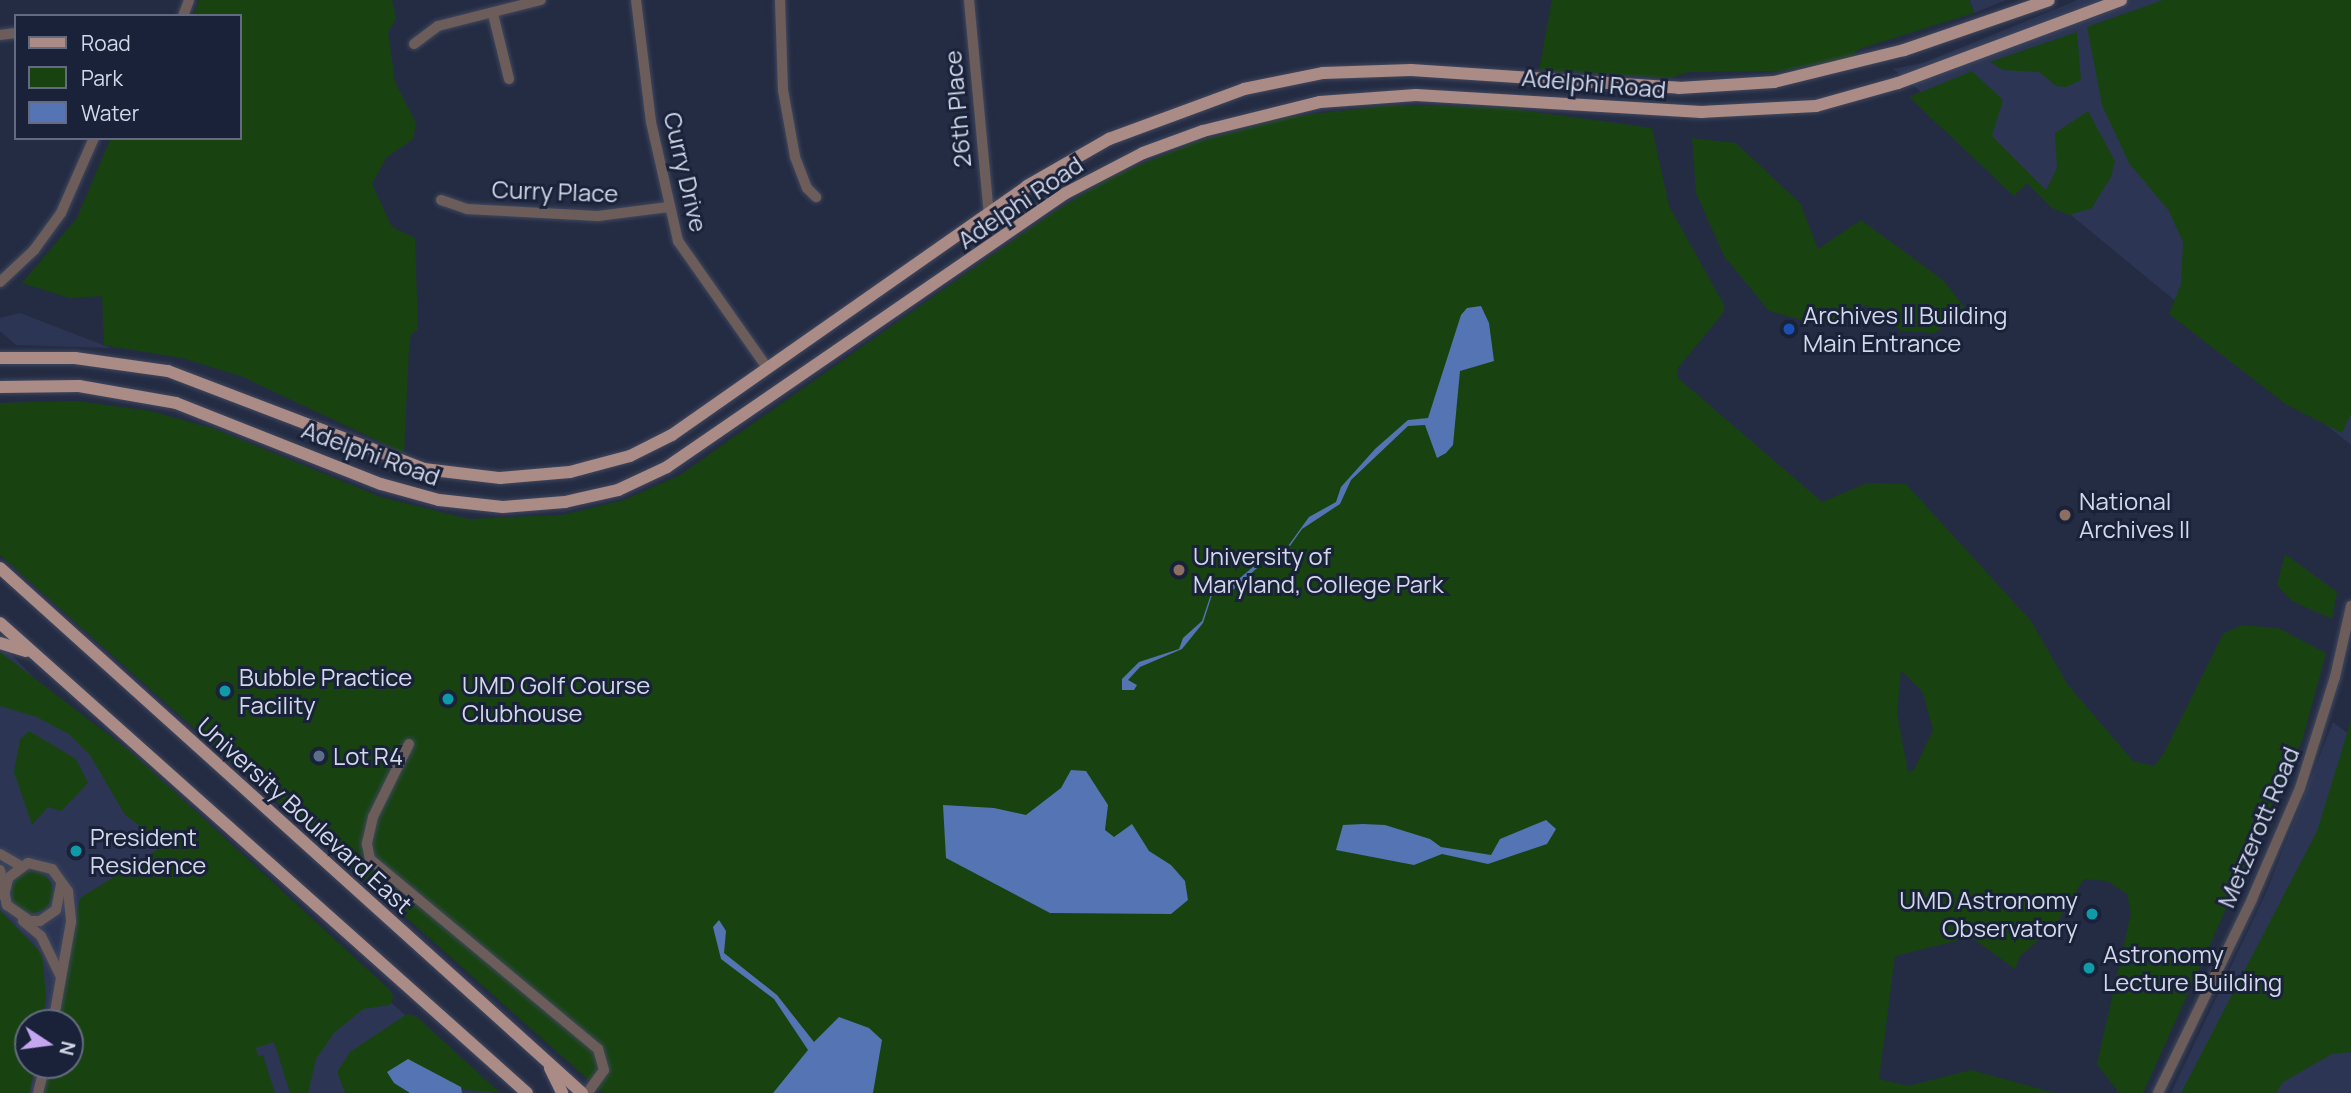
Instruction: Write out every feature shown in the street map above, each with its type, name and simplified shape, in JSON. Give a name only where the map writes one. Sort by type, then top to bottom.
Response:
[{"type":"main road","name":"Adelphi Road","points":[[0,358],[63,357],[168,371],[405,464],[500,478],[559,474],[630,456],[672,435],[989,214],[1109,139],[1189,107],[1271,83],[1323,74],[1411,70],[1679,89],[1774,82],[1904,50],[2049,0]]},
{"type":"main road","name":"Adelphi Road","points":[[0,387],[79,386],[176,403],[381,484],[439,500],[503,508],[565,502],[618,490],[667,467],[1064,194],[1143,153],[1203,131],[1320,102],[1416,94],[1701,112],[1816,106],[1910,78],[2121,0]]},
{"type":"main road","name":"University Boulevard East","points":[[0,568],[585,1093]]},
{"type":"main road","points":[[0,622],[527,1093]]},
{"type":"main road","points":[[0,643],[38,656]]},
{"type":"main road","points":[[464,1038],[474,1057],[514,1093]]},
{"type":"main road","points":[[535,1050],[552,1070],[562,1093]]},
{"type":"street","points":[[414,44],[438,26],[541,0]]},
{"type":"street","name":"Curry Drive","points":[[636,0],[668,207],[687,255],[768,369]]},
{"type":"street","points":[[780,0],[783,90],[795,157],[807,188],[816,197]]},
{"type":"street","name":"26th Place","points":[[969,0],[989,214]]},
{"type":"street","points":[[494,14],[509,79]]},
{"type":"street","points":[[0,282],[34,250],[61,213],[93,140]]},
{"type":"street","name":"Curry Place","points":[[442,200],[467,209],[598,216],[668,207]]},
{"type":"street","name":"Metzerott Road","points":[[2158,1093],[2252,899],[2300,789],[2335,677],[2351,606]]},
{"type":"street","points":[[409,744],[373,817],[367,844],[370,859],[598,1049],[604,1070],[585,1093]]},
{"type":"street","points":[[0,854],[21,866],[44,865],[61,881],[71,905],[55,1009]]},
{"type":"street","points":[[4,896],[8,878],[21,866]]},
{"type":"street","points":[[0,870],[4,896],[20,918],[41,936],[61,977]]},
{"type":"street","points":[[20,918],[40,921],[56,910],[61,881]]},
{"type":"shaded area","points":[[1970,0],[2006,0],[1974,13]]},
{"type":"shaded area","points":[[2078,0],[2351,0],[2351,445],[1893,69],[1923,63]]},
{"type":"shaded area","points":[[20,313],[111,348],[16,345],[0,331],[0,318]]},
{"type":"shaded area","points":[[0,642],[59,705],[492,1093],[0,1093]]},
{"type":"shaded area","points":[[2333,722],[2351,736],[2351,1093],[2171,1093],[2266,893]]},
{"type":"green space","points":[[199,0],[392,0],[396,19],[388,32],[395,82],[416,123],[413,139],[386,158],[372,184],[392,227],[415,238],[418,329],[411,335],[409,348],[404,453],[241,376],[182,358],[104,345],[102,296],[70,298],[22,283],[77,218],[110,140],[242,140],[242,14],[194,14]]},
{"type":"green space","points":[[1552,0],[1969,0],[1974,13],[1859,49],[1851,58],[1780,71],[1689,72],[1670,78],[1539,70]]},
{"type":"green space","points":[[2163,0],[2351,0],[2351,414],[2342,433],[2287,405],[2169,314],[2181,284],[2183,242],[2169,211],[2129,163],[2102,105],[2087,27]]},
{"type":"green space","points":[[2077,32],[2081,80],[2066,87],[2056,86],[2039,72],[2003,70],[1990,62]]},
{"type":"green space","points":[[1972,71],[2003,100],[1992,136],[2046,190],[2057,168],[2055,133],[2088,111],[2115,161],[2111,177],[2092,208],[2069,215],[2052,208],[2027,183],[2014,196],[1909,97]]},
{"type":"green space","name":"University of Maryland, College Park","points":[[1390,105],[1498,107],[1652,128],[1669,206],[1724,305],[1724,312],[1677,369],[1678,378],[1822,502],[1867,483],[1906,484],[2031,621],[2068,685],[2133,761],[2154,766],[2164,753],[2223,634],[2242,625],[2278,628],[2326,653],[2303,738],[2143,1093],[2119,1093],[2097,1064],[2131,913],[2127,894],[2107,881],[2084,879],[2055,926],[2020,956],[2015,969],[1971,937],[1895,956],[1879,1079],[1908,1086],[1971,1070],[2055,1093],[603,1093],[0,555],[0,403],[78,401],[151,411],[215,429],[381,497],[469,519],[562,515],[624,500],[680,475],[1052,213],[1112,176],[1195,142],[1288,117]],"holes":[[[1901,670],[1923,693],[1933,730],[1914,770],[1908,772],[1897,713]]]},
{"type":"green space","points":[[1692,138],[1736,143],[1800,203],[1818,249],[1861,220],[1944,281],[1968,312],[1934,333],[1901,331],[1866,305],[1822,325],[1769,311],[1724,256],[1696,193]]},
{"type":"green space","points":[[2285,554],[2337,592],[2332,619],[2292,601],[2277,585]]},
{"type":"green space","points":[[0,652],[130,751],[390,990],[394,998],[389,1005],[363,1009],[334,1033],[316,1059],[308,1093],[290,1093],[274,1042],[256,1048],[258,1056],[263,1055],[275,1093],[40,1093],[43,1079],[84,1079],[84,1009],[59,1009],[80,898],[157,850],[155,837],[125,815],[90,755],[69,734],[37,717],[0,706]]},
{"type":"green space","points":[[2351,721],[2351,1052],[2332,1054],[2283,1082],[2276,1093],[2181,1093],[2317,831]]},
{"type":"green space","points":[[29,731],[76,759],[88,783],[61,811],[48,807],[32,825],[14,772],[20,739]]},
{"type":"green space","points":[[32,871],[47,877],[53,892],[47,907],[32,913],[17,907],[11,892],[17,877]]},
{"type":"green space","points":[[0,910],[42,954],[46,997],[44,1009],[14,1009],[14,1079],[32,1079],[30,1093],[0,1093]]},
{"type":"green space","points":[[407,1014],[417,1017],[500,1093],[394,1083],[410,1093],[345,1093],[337,1072],[350,1052]]},
{"type":"water","points":[[1481,306],[1489,323],[1494,361],[1460,371],[1453,445],[1446,453],[1437,458],[1425,425],[1408,426],[1351,480],[1340,504],[1302,529],[1280,560],[1268,558],[1234,589],[1212,595],[1203,623],[1182,649],[1140,667],[1128,680],[1137,685],[1134,690],[1122,690],[1122,679],[1139,662],[1179,649],[1183,638],[1202,621],[1212,591],[1234,583],[1267,555],[1283,553],[1309,517],[1336,502],[1341,487],[1375,449],[1408,420],[1428,418],[1461,315],[1467,308]]},
{"type":"water","points":[[1071,770],[1086,771],[1108,805],[1105,830],[1114,837],[1132,824],[1149,851],[1171,865],[1185,881],[1188,900],[1171,914],[1050,913],[946,858],[943,805],[994,808],[1026,815],[1061,788]]},
{"type":"water","points":[[1546,820],[1556,829],[1547,844],[1488,864],[1442,854],[1414,865],[1336,850],[1343,825],[1363,824],[1385,825],[1430,839],[1441,847],[1491,855],[1500,839]]},
{"type":"water","points":[[719,920],[726,931],[724,953],[777,995],[814,1042],[839,1017],[869,1028],[882,1040],[873,1093],[773,1093],[808,1050],[774,999],[721,959],[713,927]]},
{"type":"water","points":[[408,1059],[461,1087],[462,1093],[410,1093],[394,1083],[387,1072]]},
{"type":"place","name":"Archives II Building Main Entrance","points":[[1789,329]]},
{"type":"place","name":"National Archives II","points":[[2065,515]]},
{"type":"place","name":"University of Maryland, College Park","points":[[1179,570]]},
{"type":"place","name":"Bubble Practice Facility","points":[[225,691]]},
{"type":"place","name":"UMD Golf Course Clubhouse","points":[[448,699]]},
{"type":"place","name":"Lot R4","points":[[319,756]]},
{"type":"place","name":"President Residence","points":[[76,851]]},
{"type":"place","name":"UMD Astronomy Observatory","points":[[2092,914]]},
{"type":"place","name":"Astronomy Lecture Building","points":[[2089,968]]}]
